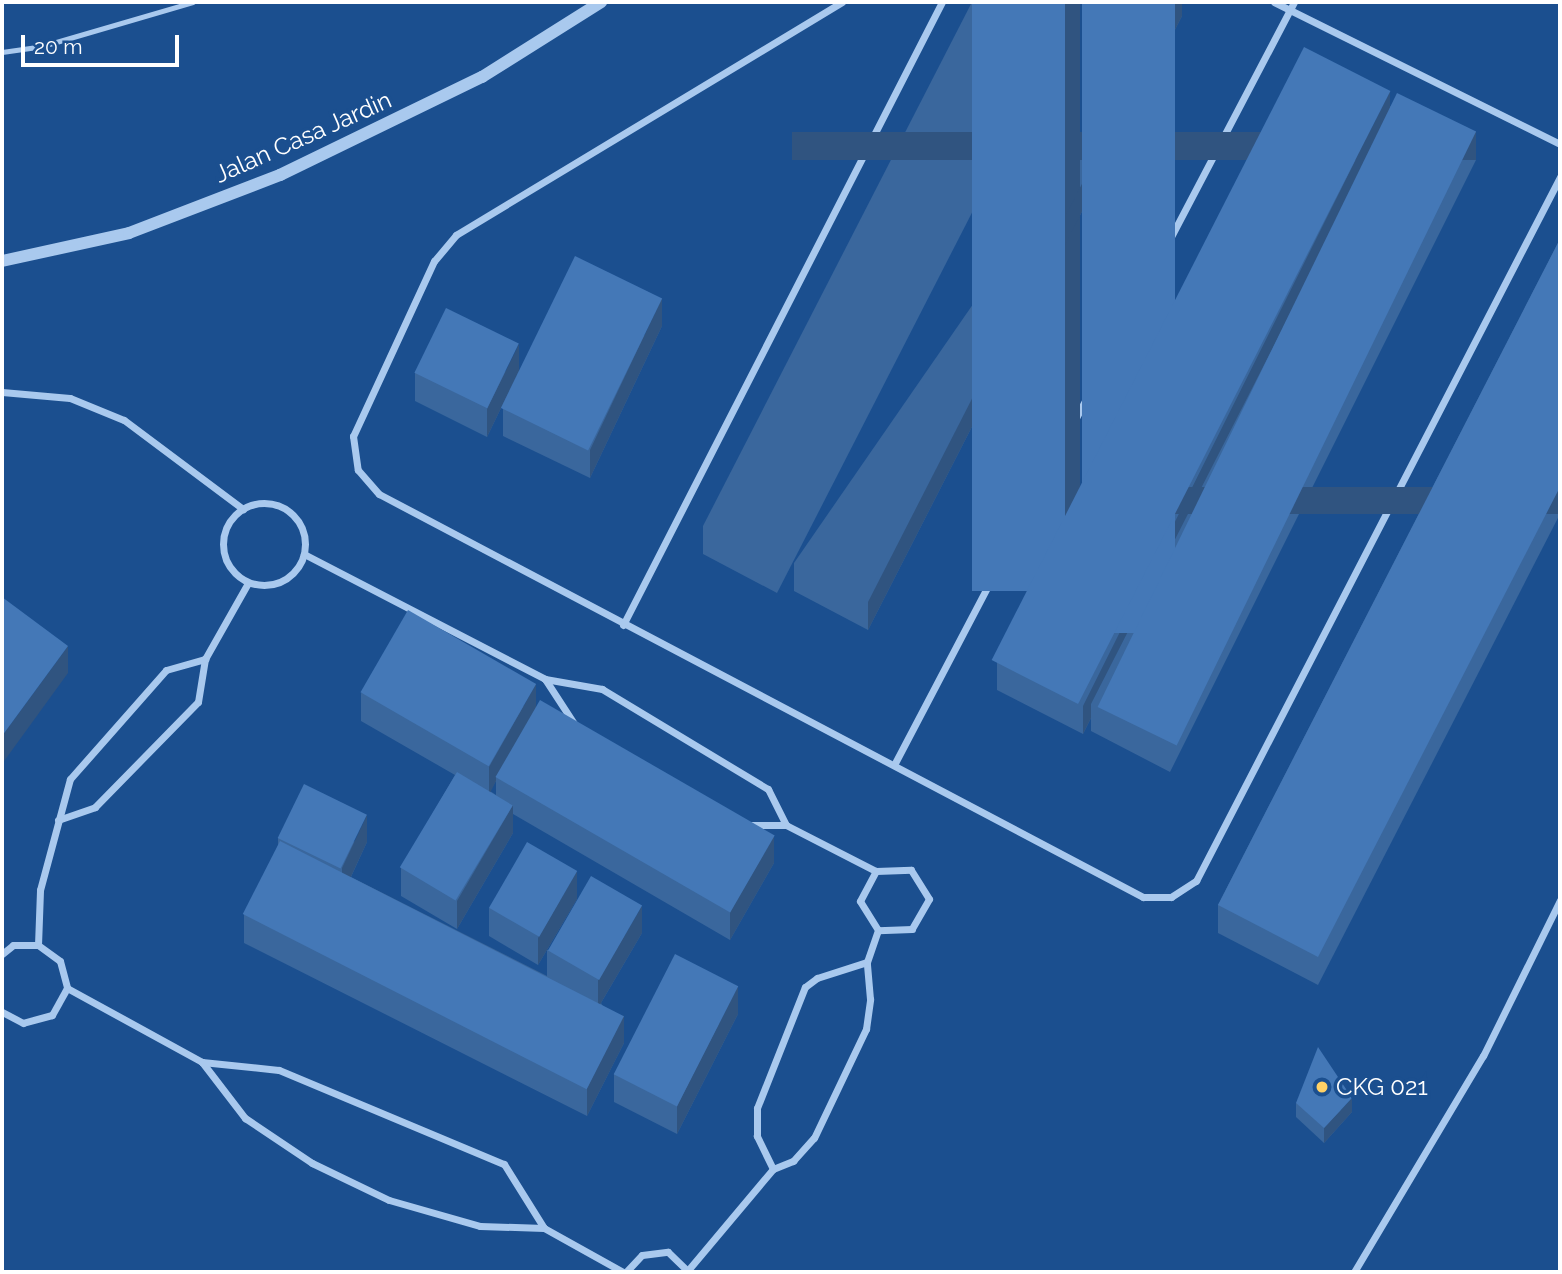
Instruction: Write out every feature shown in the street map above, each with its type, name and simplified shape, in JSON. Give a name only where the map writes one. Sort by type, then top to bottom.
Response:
[{"type":"street","name":"Jalan Casa Jardin","points":[[2,261],[129,233],[280,175],[482,77],[601,2]]},
{"type":"street","points":[[842,2],[456,235],[433,261],[353,436],[358,470],[379,494],[1143,897],[1171,897],[1196,881],[1560,177]]},
{"type":"street","points":[[623,625],[942,2]]},
{"type":"street","points":[[1274,2],[1292,6],[1560,144]]},
{"type":"street","points":[[894,765],[1292,6]]},
{"type":"street","points":[[2,391],[70,398],[124,420],[243,509]]},
{"type":"street","points":[[258,503],[288,511],[305,538],[304,554],[296,570],[283,581],[248,583],[235,574],[223,547],[232,519],[243,509],[258,503]]},
{"type":"street","points":[[304,554],[545,679],[602,689],[768,789],[786,825]]},
{"type":"street","points":[[58,820],[95,807],[198,702],[205,659],[248,583]]},
{"type":"street","points":[[38,944],[40,890],[70,779],[166,670],[205,659]]},
{"type":"street","points":[[545,679],[576,726],[587,732]]},
{"type":"street","points":[[742,825],[786,825],[876,871],[911,870],[929,899],[912,929],[878,930]]},
{"type":"street","points":[[876,871],[860,901],[878,930]]},
{"type":"street","points":[[1354,1272],[1483,1056],[1560,900]]},
{"type":"street","points":[[202,1062],[246,1118],[312,1163],[389,1200],[480,1226],[544,1228],[624,1272],[642,1255],[668,1252],[689,1271],[773,1169],[793,1160],[814,1138],[866,1030],[870,999],[867,962],[878,930]]},
{"type":"street","points":[[2,954],[13,945],[38,944],[60,961],[67,988],[52,1015],[23,1023],[2,1013]]},
{"type":"street","points":[[773,1169],[757,1136],[757,1108],[805,988],[817,978],[867,962]]},
{"type":"street","points":[[67,988],[202,1062],[279,1070],[504,1164],[544,1228]]},
{"type":"lane","points":[[2,52],[39,47],[193,2]]},
{"type":"building","points":[[972,2],[1065,2],[1065,591],[972,591]]},
{"type":"building","points":[[1082,2],[1175,2],[1175,633],[1082,633]]},
{"type":"building","points":[[1304,47],[1390,91],[1078,704],[992,660]]},
{"type":"building","points":[[1397,93],[1476,132],[1177,745],[1098,707]]},
{"type":"building","points":[[1560,239],[1560,487],[1318,957],[1218,905]]},
{"type":"building","points":[[575,256],[662,299],[588,450],[501,408]]},
{"type":"building","points":[[446,308],[519,344],[487,408],[414,373]]},
{"type":"building","points":[[2,597],[68,646],[2,736]]},
{"type":"building","points":[[408,610],[536,684],[489,766],[360,692]]},
{"type":"building","points":[[540,700],[775,836],[730,913],[496,777]]},
{"type":"building","points":[[457,772],[513,805],[456,901],[400,867]]},
{"type":"building","points":[[304,784],[367,815],[341,869],[278,838]]},
{"type":"building","points":[[280,841],[624,1016],[587,1089],[243,914]]},
{"type":"building","points":[[527,842],[577,871],[539,937],[489,908]]},
{"type":"building","points":[[591,876],[642,906],[599,980],[548,950]]},
{"type":"building","points":[[675,954],[738,986],[677,1107],[614,1074]]},
{"type":"building","name":"CKG 021","points":[[1318,1047],[1352,1098],[1324,1128],[1296,1103]]},
{"type":"place","name":"CKG 021","points":[[1322,1087]]}]
